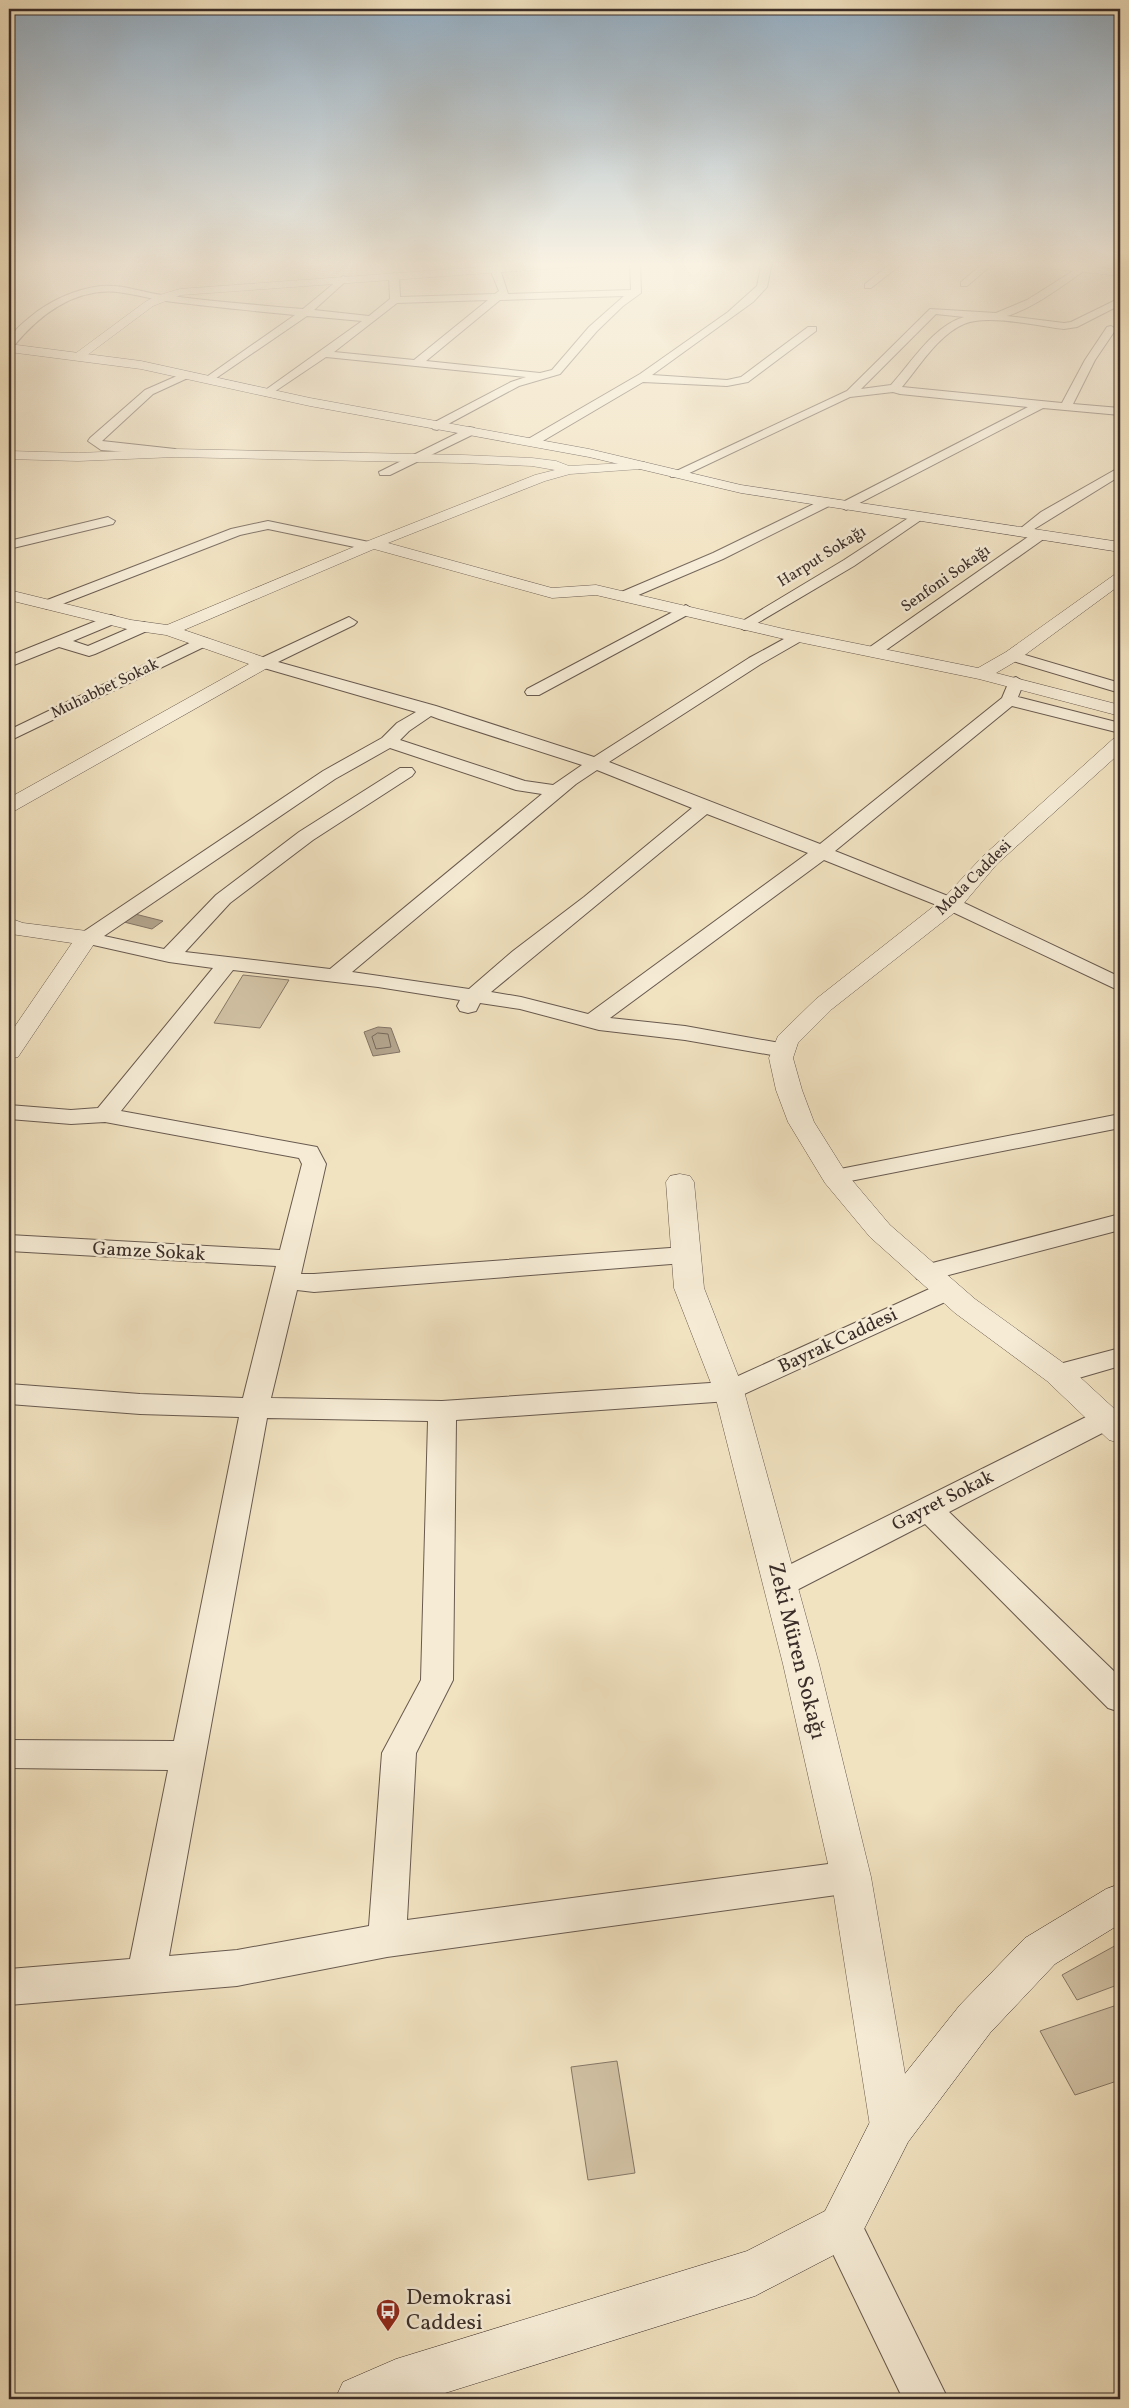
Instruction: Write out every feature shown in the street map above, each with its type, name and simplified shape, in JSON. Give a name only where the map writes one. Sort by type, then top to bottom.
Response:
[{"type":"street","points":[[209,380],[217,374]]},
{"type":"street","points":[[268,393],[295,374]]},
{"type":"street","points":[[527,374],[543,376]]},
{"type":"street","points":[[437,426],[515,384],[548,374]]},
{"type":"street","points":[[532,442],[644,374]]},
{"type":"street","points":[[639,378],[727,383],[744,380],[752,374]]},
{"type":"street","points":[[854,393],[852,390],[871,374]]},
{"type":"street","points":[[895,388],[907,374]]},
{"type":"street","points":[[1066,406],[1083,374]]},
{"type":"street","points":[[176,453],[101,446],[94,441],[149,392],[186,375],[437,426],[532,442],[741,488],[824,503],[1120,547]]},
{"type":"street","points":[[676,474],[854,393],[895,388],[900,391],[1120,412]]},
{"type":"street","points":[[846,506],[1042,404]]},
{"type":"street","points":[[385,472],[470,432]]},
{"type":"street","points":[[9,455],[78,457],[176,453],[416,458],[532,462],[556,465],[569,470]]},
{"type":"street","points":[[169,630],[371,545],[540,478],[569,470],[640,465]]},
{"type":"street","points":[[1023,532],[1046,515],[1120,470]]},
{"type":"street","points":[[624,596],[718,556],[824,503]]},
{"type":"street","name":"Harput Sokağı","points":[[744,625],[849,563],[916,517]]},
{"type":"street","points":[[9,545],[108,521]]},
{"type":"street","points":[[47,605],[236,532],[268,525],[371,545],[552,593],[596,590],[798,637],[981,674],[1013,691],[1120,728]]},
{"type":"street","name":"Senfoni Sokağı","points":[[873,652],[1040,535]]},
{"type":"street","points":[[981,674],[1012,656],[1120,578]]},
{"type":"street","points":[[9,595],[111,620],[169,630],[263,663],[430,710],[595,763],[951,904],[1120,985]]},
{"type":"street","points":[[533,692],[686,610]]},
{"type":"street","points":[[9,662],[111,620]]},
{"type":"street","points":[[9,806],[263,663],[349,622]]},
{"type":"street","points":[[58,642],[89,651],[144,627]]},
{"type":"street","points":[[334,976],[556,791],[595,763],[755,661],[798,637]]},
{"type":"street","name":"Muhabbet Sokak","points":[[9,736],[202,642]]},
{"type":"street","points":[[1012,656],[1117,683]]},
{"type":"street","points":[[1086,702],[1117,683]]},
{"type":"street","points":[[592,1020],[822,852],[1013,691],[1086,702],[1120,711]]},
{"type":"street","points":[[9,1052],[87,938],[329,775],[388,742],[403,727],[430,710]]},
{"type":"street","points":[[388,742],[522,786],[556,791]]},
{"type":"street","name":"Moda Caddesi","points":[[783,1050],[787,1041],[824,1004],[951,904],[990,860],[1120,743]]},
{"type":"street","points":[[169,956],[223,899],[306,836],[406,772]]},
{"type":"street","points":[[469,1003],[520,955],[591,901],[704,807]]},
{"type":"street","points":[[12,930],[87,938],[169,956],[334,976],[469,1003],[521,1003],[592,1020],[685,1033],[783,1050],[781,1058],[789,1090],[801,1122],[835,1177],[880,1230],[947,1291],[1058,1374],[1113,1425]]},
{"type":"street","points":[[105,1115],[227,964]]},
{"type":"street","points":[[9,1112],[71,1117],[105,1115],[308,1152],[314,1164],[287,1270],[256,1408],[146,1976]]},
{"type":"street","points":[[835,1177],[1120,1120]]},
{"type":"street","name":"Zeki Müren Sokağı","points":[[680,1182],[684,1255],[689,1288],[729,1391],[780,1584],[851,1877],[892,2126]]},
{"type":"street","points":[[926,1273],[1120,1222]]},
{"type":"street","name":"Gamze Sokak","points":[[9,1243],[287,1270],[314,1283],[684,1255]]},
{"type":"street","name":"Bayrak Caddesi","points":[[729,1391],[947,1291]]},
{"type":"street","points":[[1058,1374],[1120,1357]]},
{"type":"street","points":[[9,1394],[140,1404],[256,1408],[442,1410],[729,1391]]},
{"type":"street","points":[[387,1940],[399,1753],[437,1680],[442,1410]]},
{"type":"street","name":"Gayret Sokak","points":[[780,1584],[928,1509],[1113,1425]]},
{"type":"street","points":[[928,1509],[1120,1698]]},
{"type":"street","points":[[9,1754],[188,1756]]},
{"type":"street","points":[[9,1987],[237,1968],[387,1940],[851,1877]]},
{"type":"street","points":[[384,2394],[755,2272],[841,2227],[892,2126],[975,2019],[1040,1951],[1120,1902]]},
{"type":"street","points":[[841,2227],[926,2399]]},
{"type":"shaded area","points":[[243,975],[289,980],[260,1028],[214,1023]]},
{"type":"shaded area","points":[[1120,1943],[1120,1984],[1077,2000],[1062,1975]]},
{"type":"shaded area","points":[[1120,2004],[1120,2080],[1075,2095],[1040,2031]]},
{"type":"shaded area","points":[[617,2061],[635,2173],[588,2180],[571,2067]]},
{"type":"water","points":[[131,913],[163,921],[152,929],[120,921]]},
{"type":"water","points":[[378,1027],[391,1028],[400,1052],[373,1056],[364,1032]]},
{"type":"place","name":"Demokrasi Caddesi","points":[[388,2332]]}]
